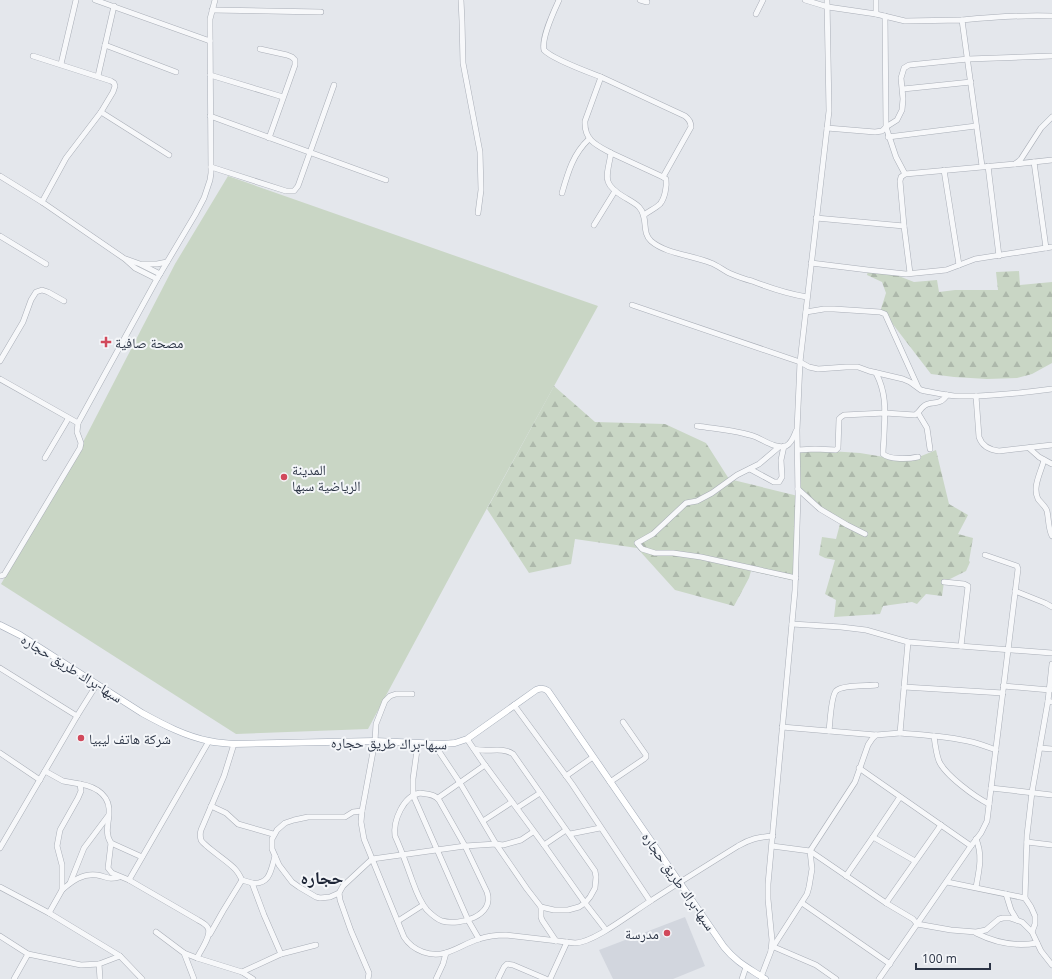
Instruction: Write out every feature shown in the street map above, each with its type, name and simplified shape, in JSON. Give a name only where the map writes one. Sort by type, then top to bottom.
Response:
[{"type":"main road","name":"سبها-براك طريق حجاره","points":[[0,625],[20,635],[142,713],[178,732],[209,741],[234,744],[374,741],[434,744],[455,743],[467,739],[539,688],[543,688],[548,691],[724,947],[735,960],[763,978]]},
{"type":"street","points":[[61,64],[76,0]]},
{"type":"street","points":[[96,0],[210,41]]},
{"type":"street","points":[[1,574],[80,448],[81,443],[77,432],[78,423],[160,274],[204,198],[210,180],[211,167],[210,28],[215,0]]},
{"type":"street","points":[[460,0],[463,63],[480,152],[481,190],[478,213]]},
{"type":"street","points":[[559,0],[543,43],[544,50],[548,54],[601,77],[689,119],[691,127],[663,177]]},
{"type":"street","points":[[640,0],[647,2]]},
{"type":"street","points":[[756,14],[763,0]]},
{"type":"street","points":[[805,0],[828,7],[876,14],[905,21],[962,20],[996,16],[1052,16]]},
{"type":"street","points":[[772,949],[768,884],[796,578],[798,489],[797,430],[800,362],[829,111],[827,0]]},
{"type":"street","points":[[876,0],[876,14]]},
{"type":"street","points":[[98,76],[114,6]]},
{"type":"street","points":[[212,10],[321,12]]},
{"type":"street","points":[[885,16],[886,127],[896,157],[905,174]]},
{"type":"street","points":[[962,20],[982,166]]},
{"type":"street","points":[[105,45],[176,72]]},
{"type":"street","points":[[260,49],[287,55],[295,60],[295,65],[269,138]]},
{"type":"street","points":[[33,56],[98,76],[113,82],[115,86],[101,112],[66,158],[42,202]]},
{"type":"street","points":[[827,128],[875,132],[882,131],[897,120],[902,110],[903,89],[901,78],[904,68],[909,65],[968,60],[1052,56]]},
{"type":"street","points":[[210,75],[283,97]]},
{"type":"street","points":[[601,77],[585,121],[584,128],[589,139],[601,148],[666,179],[667,184],[661,202],[644,215]]},
{"type":"street","points":[[903,89],[971,82]]},
{"type":"street","points":[[211,167],[286,191],[291,192],[296,190],[334,85]]},
{"type":"street","points":[[101,112],[169,155]]},
{"type":"street","points":[[210,116],[386,180]]},
{"type":"street","points":[[1015,164],[1021,158],[1041,128],[1052,117]]},
{"type":"street","points":[[888,136],[976,126]]},
{"type":"street","points":[[562,193],[575,155],[589,139]]},
{"type":"street","points":[[611,153],[607,181],[610,187],[638,206],[644,215],[648,238],[660,247],[712,263],[729,273],[772,289],[807,297]]},
{"type":"street","points":[[910,273],[904,226],[900,181],[901,177],[905,174],[1052,160]]},
{"type":"street","points":[[1034,162],[1046,248]]},
{"type":"street","points":[[988,166],[999,256]]},
{"type":"street","points":[[944,170],[959,265]]},
{"type":"street","points":[[0,176],[42,202],[125,259],[135,268],[157,280]]},
{"type":"street","points":[[594,225],[615,191]]},
{"type":"street","points":[[816,218],[904,226]]},
{"type":"street","points":[[0,236],[46,264]]},
{"type":"street","points":[[811,263],[899,274],[946,270],[975,260],[1052,247]]},
{"type":"street","points":[[125,259],[140,264],[160,274]]},
{"type":"street","points":[[140,264],[167,262]]},
{"type":"street","points":[[0,361],[23,322],[31,300],[36,292],[42,290],[64,301]]},
{"type":"street","points":[[632,305],[800,362],[815,369],[855,366],[876,373],[903,379],[925,391],[947,395],[976,396],[1052,389]]},
{"type":"street","points":[[806,312],[834,309],[880,312],[885,314],[919,388]]},
{"type":"street","points":[[876,373],[884,393],[885,413],[883,454],[887,457],[906,459],[918,457]]},
{"type":"street","points":[[0,380],[78,423]]},
{"type":"street","points":[[798,450],[836,450],[838,448],[839,421],[844,415],[885,413],[915,415],[925,405],[941,401],[947,395]]},
{"type":"street","points":[[976,396],[979,437],[981,443],[984,445],[993,450],[1052,446]]},
{"type":"street","points":[[918,413],[927,428],[930,449]]},
{"type":"street","points":[[45,458],[68,418]]},
{"type":"street","points":[[698,426],[739,432],[782,446]]},
{"type":"street","points":[[796,578],[702,557],[674,553],[656,553],[642,549],[637,543],[652,534],[686,503],[697,501],[712,493],[733,477],[750,469],[782,446],[788,444],[792,441],[797,430]]},
{"type":"street","points":[[750,469],[774,482],[779,482],[782,478],[782,446]]},
{"type":"street","points":[[1029,448],[1044,460],[1052,464]]},
{"type":"street","points":[[1044,460],[1036,488],[1036,495],[1039,500],[1049,509],[1049,527],[1052,536]]},
{"type":"street","points":[[798,489],[820,509],[865,534]]},
{"type":"street","points":[[879,979],[985,826],[988,817],[1018,567],[985,555]]},
{"type":"street","points":[[944,582],[964,584],[968,586],[961,646]]},
{"type":"street","points":[[1015,592],[1052,607]]},
{"type":"street","points":[[792,624],[866,630],[908,642],[1052,653]]},
{"type":"street","points":[[900,733],[908,642]]},
{"type":"street","points":[[1032,932],[1035,924],[1035,916],[1025,898],[1027,842],[1032,792],[1050,702],[1052,664]]},
{"type":"street","points":[[0,668],[77,716]]},
{"type":"street","points":[[1,844],[97,684]]},
{"type":"street","points":[[829,731],[833,695],[835,692],[840,688],[876,685]]},
{"type":"street","points":[[1003,686],[1050,690]]},
{"type":"street","points":[[904,687],[1003,693]]},
{"type":"street","points":[[412,694],[396,694],[390,696],[385,701],[376,724],[362,811],[362,830],[372,859],[404,937],[412,947],[430,955],[446,953],[479,939],[491,936],[506,935],[575,943],[584,942],[606,930],[738,846],[749,840],[773,836]]},
{"type":"street","points":[[514,705],[566,776],[650,901]]},
{"type":"street","points":[[610,782],[646,757],[646,754],[623,722]]},
{"type":"street","points":[[782,727],[876,735],[900,733],[934,736],[968,741],[996,750]]},
{"type":"street","points":[[763,978],[772,949],[807,894],[812,869],[810,851],[858,775],[859,768],[868,746],[876,735]]},
{"type":"street","points":[[934,736],[937,756],[943,769],[969,791],[989,804]]},
{"type":"street","points":[[467,739],[585,904],[606,930]]},
{"type":"street","points":[[129,880],[209,741]]},
{"type":"street","points":[[418,743],[413,779],[413,796],[468,920],[479,939]]},
{"type":"street","points":[[234,744],[224,776],[201,830],[201,839],[207,846],[235,869],[242,880],[262,882],[268,877],[275,856]]},
{"type":"street","points":[[434,744],[460,783],[496,844],[541,907],[542,920],[556,941]]},
{"type":"street","points":[[1040,748],[1052,749]]},
{"type":"street","points":[[474,749],[481,751],[500,750],[512,753],[593,868],[596,882],[595,888],[585,904],[568,910],[554,910],[541,907]]},
{"type":"street","points":[[0,754],[40,780]]},
{"type":"street","points":[[566,776],[593,757]]},
{"type":"street","points":[[438,798],[485,765]]},
{"type":"street","points":[[859,768],[970,846]]},
{"type":"street","points":[[45,771],[63,780],[95,788],[102,793],[108,805],[108,838],[112,843],[142,857]]},
{"type":"street","points":[[62,890],[62,865],[57,846],[58,839],[60,830],[74,807],[81,790],[80,784]]},
{"type":"street","points":[[991,788],[1052,795]]},
{"type":"street","points":[[420,793],[438,798],[465,846],[487,892],[487,905],[485,909],[477,916],[468,920],[453,922],[441,920],[433,916],[424,905],[415,887],[395,836],[395,827],[404,805],[407,800],[413,796],[420,793]]},
{"type":"street","points":[[517,808],[540,793]]},
{"type":"street","points":[[846,876],[900,797]]},
{"type":"street","points":[[483,821],[512,802]]},
{"type":"street","points":[[211,806],[222,810],[238,824],[273,834]]},
{"type":"street","points":[[362,811],[353,812],[345,817],[294,820],[280,826],[273,834],[272,849],[288,877],[299,887],[312,895],[320,898],[330,897],[339,893],[343,886],[372,859],[403,856],[465,846],[503,844],[521,840],[533,832]]},
{"type":"street","points":[[70,883],[84,848],[109,815]]},
{"type":"street","points":[[886,902],[941,825]]},
{"type":"street","points":[[544,845],[568,832],[600,828]]},
{"type":"street","points":[[873,837],[915,861]]},
{"type":"street","points":[[976,839],[980,848],[976,888]]},
{"type":"street","points":[[1027,842],[1052,845]]},
{"type":"street","points":[[112,843],[108,868],[112,873],[129,880],[206,925],[209,930],[209,936]]},
{"type":"street","points":[[772,846],[810,851],[913,919],[917,924],[951,930],[976,932],[986,930],[999,919],[1010,918],[1018,920],[1025,924],[1032,932],[1041,951],[1052,965]]},
{"type":"street","points":[[49,913],[62,890],[78,878],[91,875],[111,879],[119,877]]},
{"type":"street","points":[[196,958],[242,880]]},
{"type":"street","points":[[252,882],[281,954]]},
{"type":"street","points":[[946,882],[1025,898]]},
{"type":"street","points":[[0,886],[49,913],[120,956],[142,979]]},
{"type":"street","points":[[339,893],[351,931],[369,973],[368,979]]},
{"type":"street","points":[[1006,894],[1011,910],[1018,920]]},
{"type":"street","points":[[802,903],[890,964]]},
{"type":"street","points":[[398,921],[424,905]]},
{"type":"street","points":[[156,932],[184,953],[242,972],[253,979]]},
{"type":"street","points":[[976,932],[987,938],[1007,943],[1025,945],[1037,943]]},
{"type":"street","points":[[0,936],[28,954],[81,965],[99,964],[120,956]]},
{"type":"street","points":[[550,979],[567,942]]},
{"type":"street","points":[[242,972],[281,954],[316,945]]},
{"type":"street","points":[[772,949],[816,965],[836,979]]},
{"type":"street","points":[[184,953],[194,979]]},
{"type":"street","points":[[436,979],[446,953]]},
{"type":"street","points":[[14,979],[28,954]]},
{"type":"street","points":[[99,964],[100,979]]},
{"type":"street","points":[[498,979],[507,964],[513,965],[546,979]]},
{"type":"street","points":[[742,979],[746,967]]},
{"type":"shaded area","name":"مدرسة","points":[[685,917],[705,966],[673,979],[613,979],[599,950]]},
{"type":"green space","name":"المدينة الرياضية سبها","points":[[228,176],[598,306],[368,729],[236,734],[1,584],[81,446],[175,264]]},
{"type":"green space","points":[[868,270],[891,273],[914,282],[937,280],[939,292],[955,290],[998,290],[996,272],[1019,271],[1020,285],[1052,282],[1052,363],[1032,374],[1017,378],[987,379],[931,374],[885,314],[880,312],[886,293],[882,282],[867,275]]},
{"type":"green space","points":[[554,386],[595,422],[665,424],[706,443],[729,479],[798,496],[796,581],[751,571],[749,578],[734,606],[675,590],[637,548],[575,539],[571,564],[529,573],[487,509]]},
{"type":"green space","points":[[799,449],[860,453],[902,460],[914,459],[936,450],[949,504],[968,515],[958,534],[973,538],[970,562],[966,571],[944,582],[942,596],[926,594],[917,604],[912,602],[883,606],[880,614],[834,617],[836,600],[825,594],[835,560],[819,555],[822,537],[836,539],[840,524],[834,517],[798,489]]},
{"type":"place","name":"مصحة صافية","points":[[106,342]]},
{"type":"place","name":"المدينة الرياضية سبها","points":[[284,477]]},
{"type":"place","name":"شركة هاتف ليبيا","points":[[81,738]]},
{"type":"place","name":"مدرسة","points":[[667,933]]},
{"type":"district","name":"حجاره","points":[[322,877]]}]
